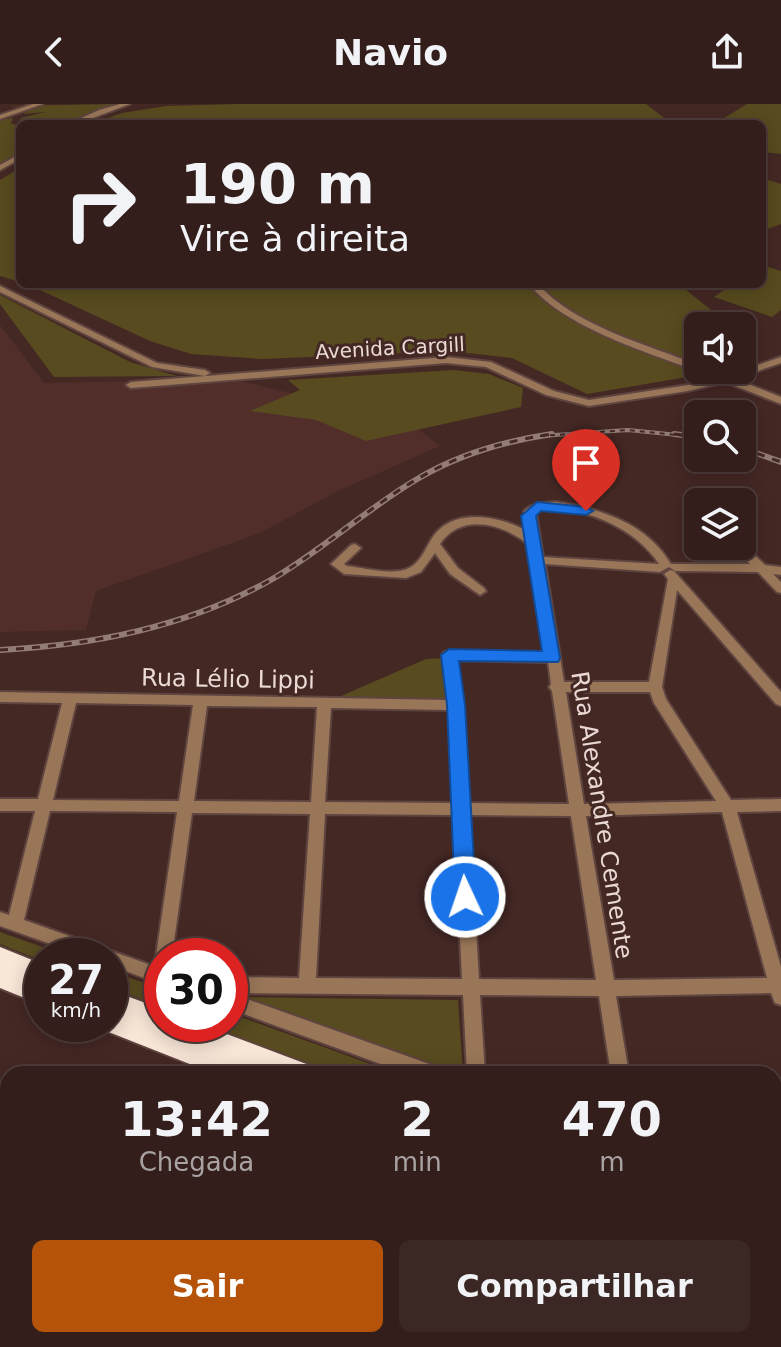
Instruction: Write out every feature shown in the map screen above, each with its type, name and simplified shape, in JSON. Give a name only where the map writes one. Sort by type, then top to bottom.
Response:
[{"type":"highway","points":[[0,958],[24,968]]},
{"type":"highway","points":[[0,977],[24,987]]},
{"type":"highway","points":[[128,1028],[226,1066]]},
{"type":"highway","points":[[216,1042],[279,1066]]},
{"type":"street","points":[[0,117],[40,104]]},
{"type":"street","points":[[80,120],[127,104]]},
{"type":"street","points":[[537,288],[552,305],[684,362]]},
{"type":"street","points":[[0,289],[155,365],[224,374],[286,371]]},
{"type":"street","name":"Avenida Cargill","points":[[131,385],[462,360],[504,369],[550,393],[589,403],[697,384]]},
{"type":"street","name":"Avenida Cargill","points":[[756,369],[781,360]]},
{"type":"street","points":[[738,384],[781,401]]},
{"type":"street","name":"Rua Alexandre Cemente","points":[[619,1066],[528,516],[537,506],[567,507],[612,520],[649,542],[669,570]]},
{"type":"street","points":[[355,548],[337,564],[338,567],[344,570],[401,573],[412,572],[419,567],[442,533],[456,525],[494,522],[518,529],[533,543]]},
{"type":"street","points":[[434,543],[454,571],[480,591]]},
{"type":"street","points":[[536,560],[669,570],[762,568],[781,571]]},
{"type":"street","points":[[754,560],[781,589]]},
{"type":"street","points":[[248,985],[780,989],[728,808],[659,700],[655,687],[669,570]]},
{"type":"street","points":[[669,570],[778,694]]},
{"type":"street","points":[[475,1066],[456,705],[449,655],[552,658]]},
{"type":"street","points":[[556,687],[655,687]]},
{"type":"street","name":"Rua Lélio Lippi","points":[[0,697],[456,705]]},
{"type":"street","points":[[54,938],[7,921],[43,805],[70,698]]},
{"type":"street","points":[[167,938],[201,700]]},
{"type":"street","points":[[307,983],[324,702]]},
{"type":"street","points":[[0,805],[576,810],[781,805]]},
{"type":"street","points":[[248,1008],[410,1066]]},
{"type":"shaded area","points":[[117,104],[77,120],[20,120],[45,112],[24,114],[30,107],[8,106]]},
{"type":"shaded area","points":[[646,104],[667,120],[102,120],[122,113],[166,106]]},
{"type":"shaded area","points":[[747,104],[781,104],[781,154],[766,152],[766,120],[721,120]]},
{"type":"shaded area","points":[[13,118],[11,123],[16,125],[16,154],[0,164],[0,120]]},
{"type":"shaded area","points":[[16,170],[16,281],[0,276],[0,180]]},
{"type":"shaded area","points":[[766,179],[781,184],[781,224],[766,230]]},
{"type":"shaded area","points":[[766,266],[781,271],[781,310],[772,317],[714,297],[726,288],[766,288]]},
{"type":"shaded area","points":[[36,288],[685,288],[714,312],[684,312],[684,378],[587,394],[512,358],[450,351],[262,359],[191,354],[150,341]]},
{"type":"shaded area","points":[[0,295],[130,362],[177,376],[54,377],[0,304]]},
{"type":"shaded area","points":[[0,325],[44,383],[232,379],[409,422],[440,446],[338,491],[260,533],[96,591],[86,630],[0,632]]},
{"type":"shaded area","points":[[454,370],[489,374],[523,388],[521,407],[366,441],[316,420],[250,411],[300,390],[288,380]]},
{"type":"shaded area","points":[[446,658],[451,703],[340,699],[426,659]]},
{"type":"shaded area","points":[[0,932],[24,940],[24,954],[0,944]]},
{"type":"shaded area","points":[[128,977],[144,983],[144,1000],[128,994]]},
{"type":"shaded area","points":[[248,997],[458,1000],[462,1066],[438,1066]]},
{"type":"shaded area","points":[[248,1020],[376,1066],[313,1066],[248,1041]]},
{"type":"railway","points":[[541,436],[628,430],[684,436]]},
{"type":"railway","points":[[541,436],[552,434]]},
{"type":"railway","points":[[674,434],[684,435]]},
{"type":"railway","points":[[0,650],[105,638],[172,622],[205,610],[289,569],[400,490],[450,462],[517,440],[541,436]]},
{"type":"railway","points":[[756,453],[781,462]]},
{"type":"route","points":[[465,897],[456,705],[449,655],[552,658],[528,516],[537,506],[586,511]]}]
